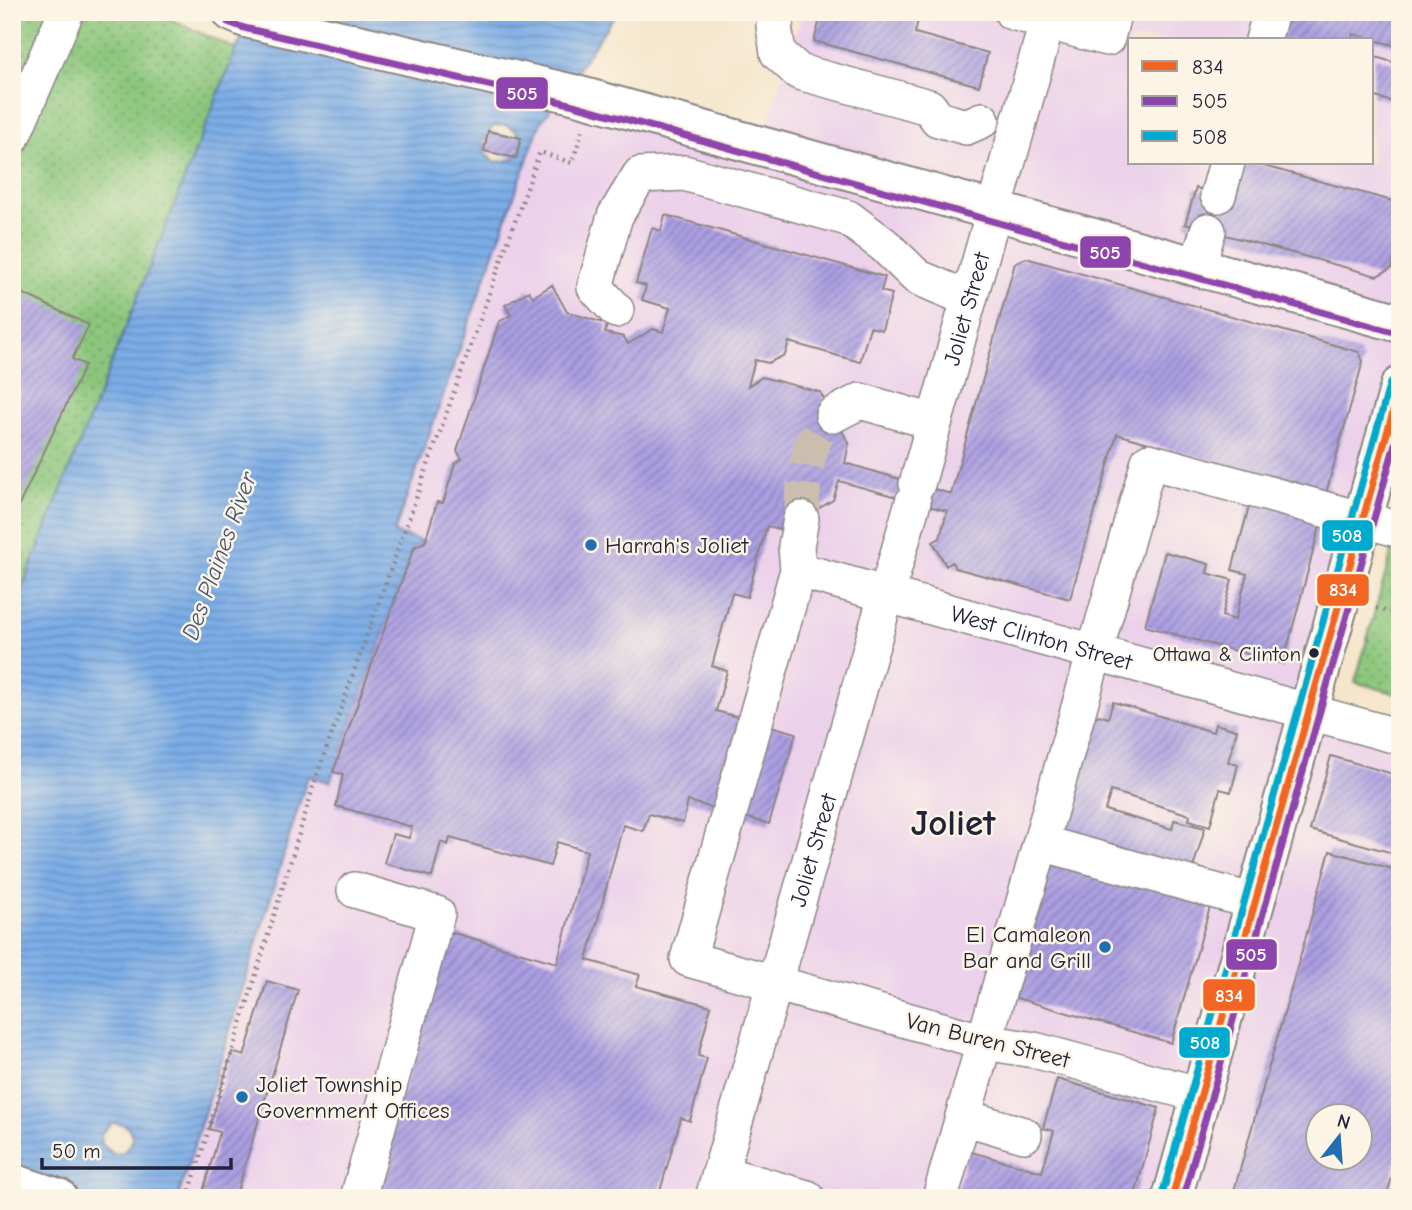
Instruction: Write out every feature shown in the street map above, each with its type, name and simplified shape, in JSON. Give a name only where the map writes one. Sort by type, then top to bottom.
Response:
[{"type":"main road","points":[[239,15],[579,111],[993,212],[1400,323]]},
{"type":"main road","points":[[1172,1198],[1400,386]]},
{"type":"main road","points":[[12,1183],[58,1198]]},
{"type":"street","points":[[12,136],[66,12]]},
{"type":"street","points":[[779,12],[774,26],[778,53],[799,72],[929,107],[938,119],[966,127],[982,120],[1017,131]]},
{"type":"street","points":[[1012,12],[1104,23]]},
{"type":"street","points":[[1264,38],[1271,12]]},
{"type":"street","name":"Joliet Street","points":[[716,1186],[915,493],[1048,17]]},
{"type":"street","points":[[616,310],[595,287],[615,216],[640,175],[684,173],[848,218],[884,245],[917,277],[969,299]]},
{"type":"street","points":[[1197,268],[1208,231]]},
{"type":"street","points":[[833,415],[860,401],[934,422]]},
{"type":"street","points":[[940,1198],[1149,461],[1400,530]]},
{"type":"street","points":[[798,570],[796,546],[801,519]]},
{"type":"street","name":"West Clinton Street","points":[[798,570],[1400,737]]},
{"type":"street","name":"Van Buren Street","points":[[798,570],[688,958],[985,1042],[1034,1050],[1201,1095]]},
{"type":"street","points":[[1041,843],[1255,902]]},
{"type":"street","points":[[355,890],[438,914],[358,1198]]},
{"type":"street","points":[[963,1117],[1024,1135]]},
{"type":"street","points":[[716,1186],[807,1198]]},
{"type":"path","points":[[188,1197],[316,778],[540,152],[572,163],[579,111]]},
{"type":"path","points":[[1376,608],[1400,615]]},
{"type":"shaded area","points":[[803,12],[1046,12],[992,209],[761,144]]},
{"type":"shaded area","points":[[1052,12],[1400,12],[1400,321],[997,209]]},
{"type":"shaded area","points":[[557,100],[988,216],[707,1198],[178,1198],[308,775],[330,781],[414,547],[424,543],[394,533],[540,124]]},
{"type":"shaded area","points":[[996,216],[1400,327],[1400,375],[1307,709],[888,594]]},
{"type":"shaded area","points":[[885,595],[1400,740],[1400,1198],[717,1198]]},
{"type":"green space","points":[[12,12],[155,12],[236,49],[12,614]]},
{"type":"green space","points":[[1395,540],[1400,541],[1400,695],[1355,682]]},
{"type":"water","name":"Des Plaines River","points":[[255,12],[617,12],[540,124],[394,533],[425,542],[414,547],[330,782],[308,776],[178,1198],[12,1198],[12,614],[236,49]],"holes":[[[506,125],[517,131],[521,149],[514,159],[495,162],[485,154],[483,141],[493,126]],[[112,1123],[124,1125],[130,1130],[132,1142],[123,1153],[113,1154],[102,1144],[101,1134]]]},
{"type":"building","points":[[822,12],[920,12],[915,33],[988,53],[979,86],[814,41]]},
{"type":"building","points":[[1284,12],[1400,12],[1400,47],[1353,34],[1352,38],[1283,38],[1286,25],[1281,24]]},
{"type":"building","points":[[1375,57],[1400,64],[1400,104],[1374,97]]},
{"type":"building","points":[[488,131],[521,138],[516,158],[484,151]]},
{"type":"building","points":[[1240,164],[1257,164],[1400,203],[1400,240],[1392,268],[1377,276],[1185,224],[1196,188],[1231,198]]},
{"type":"building","points":[[665,215],[885,277],[881,291],[892,294],[882,330],[870,327],[860,362],[789,342],[785,355],[768,363],[755,360],[748,386],[762,377],[820,392],[849,443],[845,463],[951,494],[1015,263],[1026,258],[1359,352],[1363,361],[1326,493],[1117,434],[1070,599],[955,568],[952,562],[946,566],[933,542],[940,538],[947,511],[839,481],[833,500],[782,530],[767,526],[747,597],[732,593],[712,666],[727,671],[716,711],[796,733],[769,824],[688,801],[683,823],[649,814],[643,831],[623,825],[587,960],[640,975],[636,986],[711,1006],[698,1056],[707,1058],[690,1121],[681,1118],[658,1198],[374,1198],[447,931],[557,963],[587,851],[557,842],[550,866],[450,838],[448,845],[441,842],[432,877],[384,863],[393,834],[409,838],[412,827],[336,806],[343,774],[333,772],[414,547],[425,542],[437,502],[443,503],[455,464],[462,459],[457,451],[499,322],[511,315],[505,305],[529,291],[533,297],[552,285],[567,312],[607,324],[605,333],[624,337],[628,344],[653,329],[663,332],[670,308],[642,300],[646,286],[636,283],[652,228],[661,231]]},
{"type":"building","points":[[20,292],[89,325],[72,359],[85,365],[12,520],[12,308]]},
{"type":"building","points":[[1251,499],[1322,518],[1283,664],[1145,626],[1165,552],[1209,564],[1207,573],[1232,580],[1222,616],[1235,620],[1247,574],[1232,570]]},
{"type":"building","points":[[1113,702],[1213,732],[1215,724],[1237,730],[1228,762],[1238,765],[1231,792],[1220,789],[1210,826],[1189,820],[1190,815],[1111,791],[1105,810],[1172,829],[1174,820],[1205,828],[1190,878],[1053,839],[1085,725],[1099,715],[1108,718]]},
{"type":"building","points":[[1331,756],[1400,776],[1400,855],[1310,830]]},
{"type":"building","points":[[1330,851],[1400,871],[1400,1149],[1386,1198],[1232,1198]]},
{"type":"building","points":[[1047,853],[1212,900],[1171,1043],[1006,995]]},
{"type":"building","name":"Joliet Township Government Offices","points":[[267,981],[298,990],[235,1198],[212,1198],[202,1195],[220,1132],[209,1129],[232,1052],[244,1056]]},
{"type":"building","points":[[1057,1079],[1159,1108],[1134,1198],[955,1198],[968,1151],[1042,1172],[1054,1131],[1043,1128]]},
{"type":"tunnel","points":[[801,519],[807,462],[816,436],[833,415]]},
{"type":"transit line","name":"505","points":[[228,22],[244,28],[570,104],[1397,333]]},
{"type":"transit line","name":"508","points":[[1162,1195],[1390,383]]},
{"type":"transit line","name":"834","points":[[1172,1198],[1400,387]]},
{"type":"transit line","name":"505","points":[[1183,1198],[1400,426]]},
{"type":"place","name":"Harrah's Joliet","points":[[591,545]]},
{"type":"place","name":"Ottawa & Clinton","points":[[1314,653]]},
{"type":"place","name":"El Camaleon Bar and Grill","points":[[1105,947]]},
{"type":"place","name":"Joliet Township Government Offices","points":[[242,1097]]},
{"type":"district","name":"Joliet","points":[[953,822]]}]
